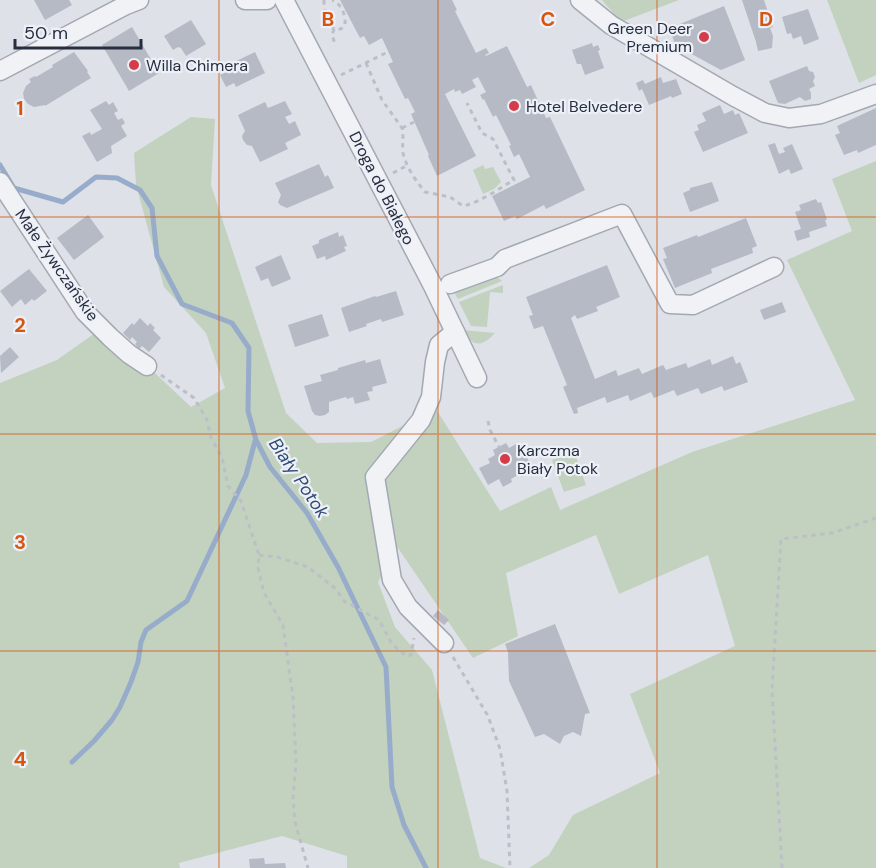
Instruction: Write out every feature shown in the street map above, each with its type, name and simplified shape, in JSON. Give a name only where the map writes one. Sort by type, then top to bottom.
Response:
[{"type":"street","points":[[0,71],[139,0]]},
{"type":"street","points":[[245,0],[267,0]]},
{"type":"street","name":"Droga do Białego","points":[[284,0],[477,378]]},
{"type":"street","points":[[580,0],[611,25],[765,113],[789,118],[821,114],[876,94]]},
{"type":"street","name":"Małe Żywczańskie","points":[[0,182],[85,312],[129,354],[147,366]]},
{"type":"street","points":[[450,284],[497,267],[506,259],[622,214],[670,303],[693,305],[774,267]]},
{"type":"street","points":[[444,643],[408,607],[392,580],[375,477],[421,420],[431,397],[439,345],[455,332]]},
{"type":"path","points":[[324,0],[324,12],[334,29]]},
{"type":"path","points":[[332,0],[336,1],[345,19],[345,25],[341,29],[334,29]]},
{"type":"path","points":[[334,29],[332,35],[335,44]]},
{"type":"path","points":[[348,72],[388,52]]},
{"type":"path","points":[[366,63],[381,100],[402,128],[403,150],[416,180],[425,192],[450,197],[463,206],[514,180],[493,139],[482,133],[467,103]]},
{"type":"path","points":[[402,128],[414,122]]},
{"type":"path","points":[[388,175],[408,165]]},
{"type":"path","points":[[147,366],[194,398],[207,420],[211,438],[222,458],[228,486],[241,501],[259,555],[258,568],[264,593],[283,625],[293,697],[296,763],[293,798],[295,822],[308,868]]},
{"type":"path","points":[[488,421],[498,447]]},
{"type":"path","points":[[782,868],[772,690],[781,539],[832,533],[876,518]]},
{"type":"path","points":[[259,555],[277,557],[308,567],[336,589],[344,601],[379,620],[392,644],[406,657],[411,654],[414,633]]},
{"type":"path","points":[[444,643],[488,716],[500,749],[507,790],[510,868]]},
{"type":"green space","points":[[602,0],[679,0],[621,22]]},
{"type":"green space","points":[[827,0],[876,0],[876,75],[859,83]]},
{"type":"green space","points":[[191,117],[215,119],[211,185],[286,413],[317,443],[371,442],[436,409],[500,511],[551,487],[560,510],[692,452],[855,400],[787,260],[852,231],[832,179],[876,161],[876,868],[529,868],[549,855],[573,815],[660,773],[630,694],[735,646],[708,555],[619,594],[596,535],[506,573],[518,636],[473,658],[398,548],[378,582],[395,627],[432,670],[480,858],[506,868],[347,868],[347,856],[282,836],[179,863],[180,868],[0,868],[0,383],[57,360],[105,326],[191,407],[225,388],[206,333],[164,287],[136,185],[134,153]]},
{"type":"green space","points":[[483,165],[485,169],[493,167],[501,182],[494,189],[483,194],[473,170]]},
{"type":"green space","points":[[497,277],[502,281],[458,299],[454,292]]},
{"type":"green space","points":[[503,285],[503,293],[490,292],[487,327],[471,326],[459,302]]},
{"type":"green space","points":[[462,330],[495,333],[477,344],[470,340]]},
{"type":"green space","points":[[574,452],[586,485],[564,492],[552,460]]},
{"type":"building","points":[[34,0],[69,0],[72,5],[45,20]]},
{"type":"building","name":"Hotel Belvedere","points":[[340,0],[452,0],[457,10],[455,11],[476,53],[486,48],[489,53],[486,56],[507,46],[527,87],[531,85],[546,118],[550,117],[585,190],[546,209],[544,205],[517,219],[515,216],[504,221],[492,196],[530,177],[519,154],[514,157],[509,146],[511,145],[496,115],[493,117],[480,95],[486,92],[478,77],[472,80],[476,87],[462,94],[460,90],[455,92],[454,89],[445,94],[476,156],[437,176],[411,114],[415,112],[408,98],[405,99],[388,64],[393,62],[382,38],[369,45],[364,36],[360,38]]},
{"type":"building","points":[[742,0],[764,0],[773,27],[770,28],[773,36],[772,48],[758,51]]},
{"type":"building","name":"Green Deer Premium","points":[[724,6],[745,60],[721,70],[675,45],[670,28]]},
{"type":"building","points":[[808,9],[819,39],[804,45],[801,36],[793,39],[791,33],[787,34],[782,17]]},
{"type":"building","points":[[191,20],[206,44],[186,56],[181,48],[173,50],[164,36]]},
{"type":"building","name":"Willa Chimera","points":[[132,27],[159,73],[129,91],[102,45]]},
{"type":"building","points":[[592,43],[593,47],[598,45],[604,68],[585,75],[581,64],[577,64],[572,50]]},
{"type":"building","points":[[74,52],[91,78],[45,106],[34,107],[28,104],[23,93],[31,82],[29,79],[53,67],[52,65]]},
{"type":"building","points":[[255,52],[265,73],[236,87],[234,83],[226,87],[220,75],[228,71],[226,66]]},
{"type":"building","points":[[807,66],[815,77],[813,81],[815,86],[809,89],[811,99],[805,101],[800,97],[785,104],[778,103],[769,81]]},
{"type":"building","points":[[661,77],[663,83],[676,79],[682,94],[649,105],[642,89],[639,91],[636,83],[643,80],[645,84]]},
{"type":"building","points":[[106,101],[109,105],[113,102],[118,111],[114,113],[118,120],[122,118],[125,123],[121,126],[127,136],[111,146],[112,153],[97,162],[82,136],[90,132],[91,135],[102,129],[90,110]]},
{"type":"building","points":[[285,101],[292,114],[285,117],[289,124],[295,121],[301,135],[285,143],[288,149],[260,162],[252,146],[247,145],[243,140],[242,136],[245,131],[238,115],[265,102],[268,108]]},
{"type":"building","points":[[720,105],[724,114],[733,110],[735,115],[739,113],[748,133],[703,152],[694,132],[699,130],[697,125],[706,121],[702,113]]},
{"type":"building","points":[[876,108],[876,145],[858,153],[857,150],[844,155],[835,135],[840,133],[837,126]]},
{"type":"building","points":[[775,143],[779,154],[785,152],[783,148],[792,144],[803,169],[791,174],[789,169],[779,174],[768,145]]},
{"type":"building","points":[[319,164],[325,177],[328,175],[334,188],[287,208],[280,205],[278,202],[281,195],[275,183]]},
{"type":"building","points":[[712,182],[719,201],[690,212],[683,193],[690,188]]},
{"type":"building","points":[[816,199],[818,203],[821,202],[827,226],[809,232],[810,237],[797,241],[794,231],[801,229],[795,212],[801,210],[799,205]]},
{"type":"building","points":[[88,215],[104,237],[74,260],[57,238]]},
{"type":"building","points":[[746,218],[757,246],[752,248],[753,253],[711,269],[712,273],[675,288],[663,259],[667,258],[663,248]]},
{"type":"building","points":[[338,232],[339,237],[343,235],[347,246],[344,247],[346,251],[326,260],[325,256],[317,259],[312,246],[319,243],[319,240]]},
{"type":"building","points":[[281,255],[291,279],[272,287],[268,278],[261,281],[255,267]]},
{"type":"building","points":[[607,265],[620,297],[596,307],[598,311],[577,319],[575,315],[571,318],[595,379],[616,370],[618,376],[639,368],[642,374],[663,365],[666,370],[686,363],[688,368],[710,359],[712,365],[733,356],[736,364],[740,362],[748,382],[724,391],[722,386],[701,394],[698,388],[677,396],[674,390],[654,398],[651,392],[630,401],[628,395],[607,403],[605,397],[577,408],[578,413],[574,414],[563,387],[567,385],[543,326],[534,329],[529,316],[533,315],[526,297]]},
{"type":"building","points":[[29,269],[47,291],[34,301],[32,299],[25,305],[21,299],[12,307],[0,291]]},
{"type":"building","points":[[396,291],[404,315],[382,322],[381,319],[349,332],[341,308]]},
{"type":"building","points":[[782,302],[786,312],[764,320],[760,310]]},
{"type":"building","points":[[322,314],[329,336],[295,347],[288,325]]},
{"type":"building","points":[[140,318],[148,326],[150,323],[161,338],[149,352],[142,346],[139,349],[132,337],[130,340],[123,333]]},
{"type":"building","points":[[10,347],[19,357],[1,373],[0,356]]},
{"type":"building","points":[[380,359],[387,383],[372,387],[373,391],[367,392],[370,400],[355,404],[353,397],[347,399],[346,397],[329,402],[329,412],[325,415],[315,415],[304,386],[322,381],[320,375],[338,370],[338,368],[365,360],[366,363]]},
{"type":"building","points":[[506,443],[509,448],[516,444],[518,448],[521,447],[530,463],[527,465],[531,472],[521,477],[520,474],[503,487],[499,479],[488,485],[479,468],[490,463],[488,459],[495,455],[493,450]]},
{"type":"building","points":[[438,610],[449,620],[444,625],[433,616]]},
{"type":"building","points":[[555,624],[590,713],[585,714],[581,736],[573,732],[564,736],[560,744],[544,734],[535,737],[509,681],[508,652],[505,644]]},
{"type":"building","points":[[264,858],[265,864],[285,863],[286,868],[250,868],[249,859]]},
{"type":"waterway","name":"Biały Potok","points":[[0,165],[14,188],[63,202],[96,177],[117,178],[140,190],[152,208],[157,256],[182,304],[232,323],[249,348],[248,411],[256,440],[270,467],[307,513],[338,567],[386,667],[392,787],[404,825],[426,868]]},
{"type":"waterway","points":[[72,762],[94,741],[120,707],[138,662],[141,642],[146,630],[187,601],[246,475],[255,441]]},
{"type":"place","name":"Green Deer Premium","points":[[704,37]]},
{"type":"place","name":"Willa Chimera","points":[[134,65]]},
{"type":"place","name":"Hotel Belvedere","points":[[514,106]]},
{"type":"place","name":"Karczma Biały Potok","points":[[505,459]]}]
